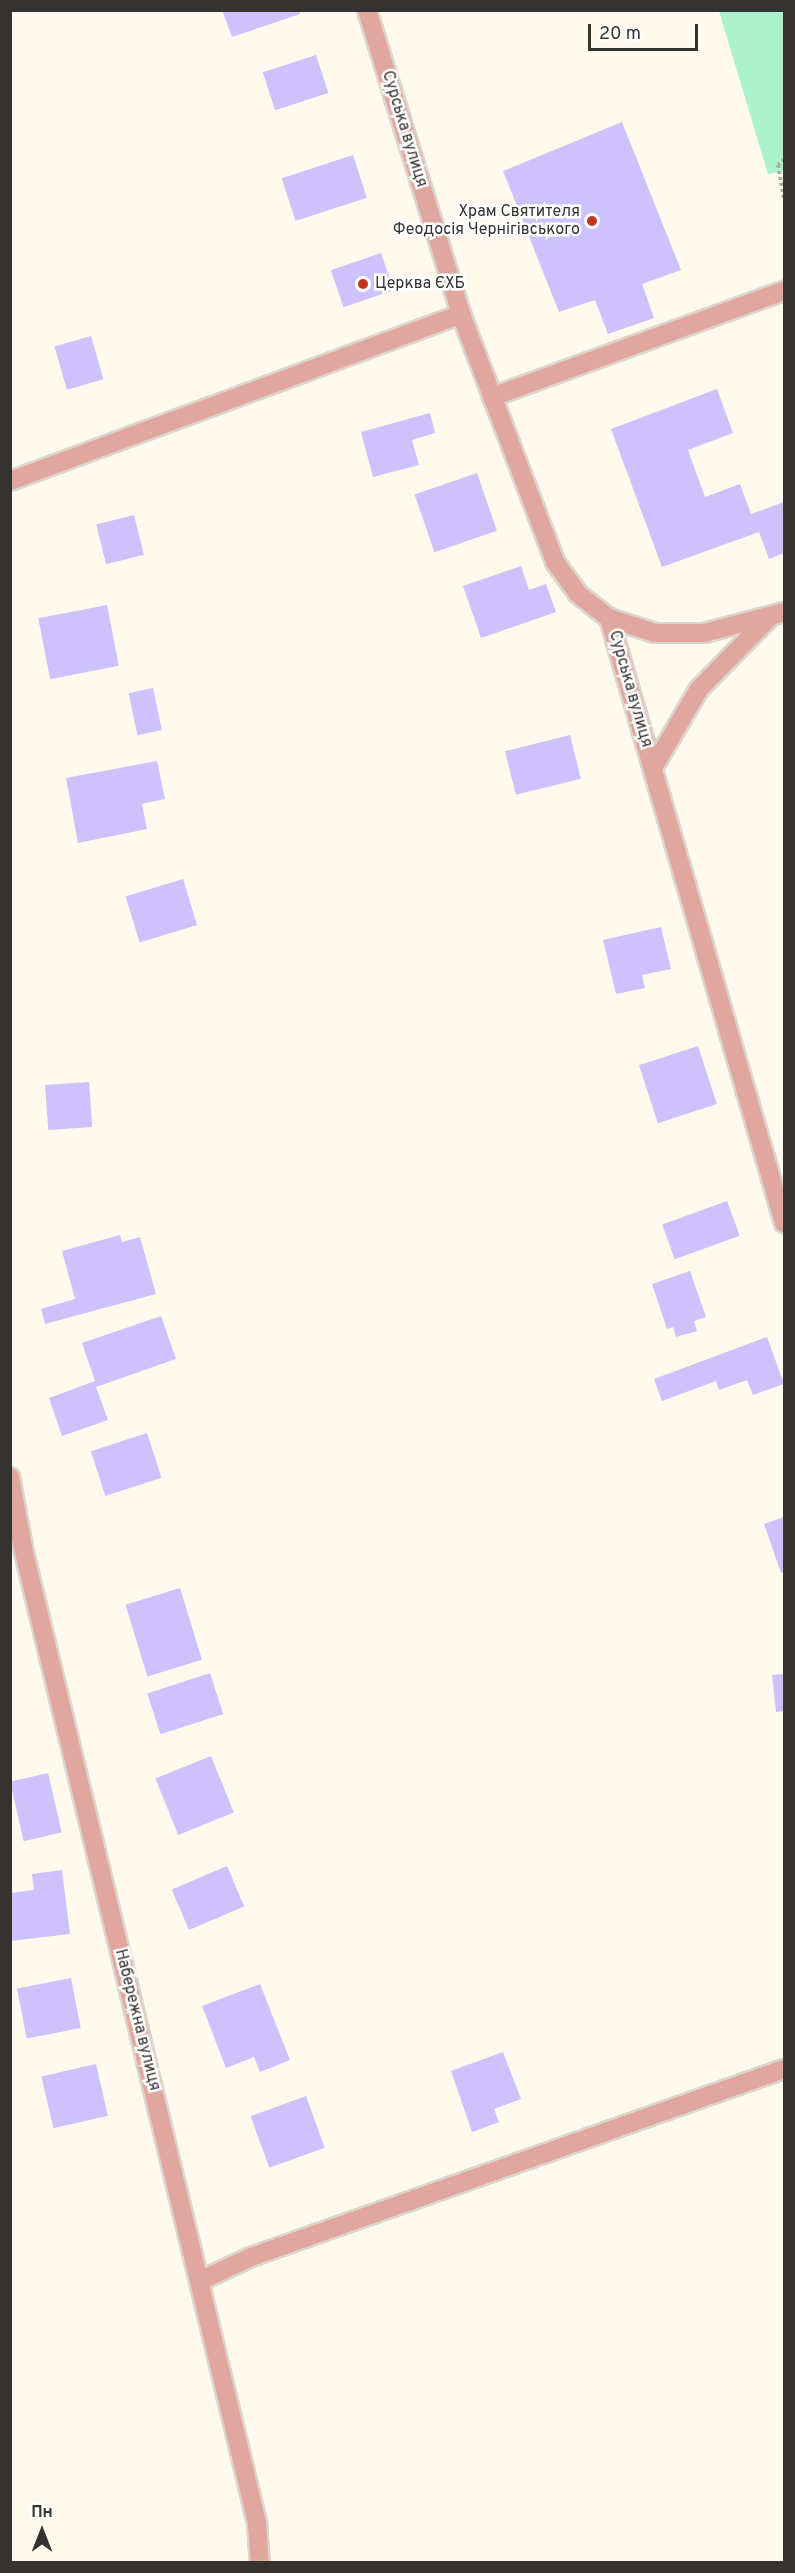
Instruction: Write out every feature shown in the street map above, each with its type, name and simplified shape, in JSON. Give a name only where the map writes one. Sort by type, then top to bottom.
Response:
[{"type":"street","name":"Сурська вулиця","points":[[368,10],[461,314],[555,562],[578,594],[609,618],[784,1223]]},
{"type":"street","points":[[492,397],[784,291]]},
{"type":"street","points":[[10,481],[461,314]]},
{"type":"street","points":[[609,618],[655,633],[704,633],[778,614]]},
{"type":"street","points":[[652,768],[699,689],[778,614]]},
{"type":"street","name":"Набережна вулиця","points":[[10,1477],[23,1548],[257,2523],[260,2562]]},
{"type":"street","points":[[200,2282],[262,2253],[784,2069]]},
{"type":"path","points":[[784,159],[778,165],[784,199]]},
{"type":"green space","points":[[719,11],[784,11],[784,171],[768,174]]},
{"type":"building","points":[[222,10],[299,10],[300,14],[232,37]]},
{"type":"building","points":[[316,55],[328,93],[275,110],[263,72]]},
{"type":"building","name":"Храм Святителя Феодосія Чернігівського","points":[[622,122],[681,270],[642,284],[654,318],[608,334],[595,300],[559,312],[503,171]]},
{"type":"building","points":[[353,155],[367,198],[296,221],[282,178]]},
{"type":"building","points":[[381,253],[394,290],[344,307],[331,270]]},
{"type":"building","points":[[91,336],[103,379],[67,390],[54,346]]},
{"type":"building","points":[[717,389],[733,433],[688,450],[705,497],[740,484],[751,514],[784,502],[784,553],[769,559],[759,532],[662,567],[611,429]]},
{"type":"building","points":[[430,413],[435,433],[412,440],[419,465],[373,477],[361,432]]},
{"type":"building","points":[[477,473],[497,531],[434,552],[415,494]]},
{"type":"building","points":[[134,515],[144,555],[106,564],[96,524]]},
{"type":"building","points":[[521,566],[529,590],[546,584],[556,612],[481,638],[463,586]]},
{"type":"building","points":[[107,605],[119,666],[50,679],[38,618]]},
{"type":"building","points":[[153,688],[162,730],[137,735],[129,693]]},
{"type":"building","points":[[570,735],[581,779],[516,795],[505,751]]},
{"type":"building","points":[[157,761],[165,799],[142,804],[147,829],[78,843],[66,778]]},
{"type":"building","points":[[183,879],[197,925],[140,942],[126,897]]},
{"type":"building","points":[[661,927],[671,969],[642,975],[645,988],[616,994],[603,940]]},
{"type":"building","points":[[698,1046],[717,1104],[658,1123],[639,1065]]},
{"type":"building","points":[[89,1082],[92,1127],[48,1130],[45,1085]]},
{"type":"building","points":[[727,1201],[740,1236],[675,1259],[662,1225]]},
{"type":"building","points":[[120,1235],[122,1242],[140,1237],[156,1294],[45,1324],[41,1309],[75,1299],[62,1251]]},
{"type":"building","points":[[690,1271],[706,1317],[694,1321],[697,1331],[676,1337],[673,1327],[667,1329],[652,1284]]},
{"type":"building","points":[[161,1316],[176,1359],[96,1387],[108,1420],[62,1436],[49,1398],[95,1381],[82,1343]]},
{"type":"building","points":[[767,1337],[784,1384],[753,1395],[747,1380],[719,1390],[716,1381],[662,1401],[654,1379]]},
{"type":"building","points":[[147,1433],[162,1478],[105,1496],[91,1451]]},
{"type":"building","points":[[784,1517],[784,1572],[781,1573],[764,1524]]},
{"type":"building","points":[[180,1588],[202,1660],[147,1676],[125,1605]]},
{"type":"building","points":[[210,1673],[223,1714],[161,1734],[147,1693]]},
{"type":"building","points":[[784,1674],[784,1711],[776,1712],[772,1675]]},
{"type":"building","points":[[211,1756],[234,1813],[178,1835],[155,1778]]},
{"type":"building","points":[[48,1773],[62,1832],[24,1841],[10,1782]]},
{"type":"building","points":[[227,1866],[244,1907],[189,1930],[172,1889]]},
{"type":"building","points":[[62,1870],[70,1934],[10,1941],[10,1893],[34,1890],[32,1874]]},
{"type":"building","points":[[71,1978],[81,2028],[27,2039],[17,1988]]},
{"type":"building","points":[[260,1984],[290,2060],[260,2072],[254,2057],[226,2068],[202,2006]]},
{"type":"building","points":[[503,2052],[521,2099],[494,2109],[499,2122],[472,2132],[451,2071]]},
{"type":"building","points":[[96,2064],[108,2116],[53,2128],[41,2077]]},
{"type":"building","points":[[306,2096],[325,2148],[269,2168],[251,2116]]},
{"type":"place","name":"Храм Святителя Феодосія Чернігівського","points":[[592,221]]},
{"type":"place","name":"Церква ЄХБ","points":[[363,284]]}]
